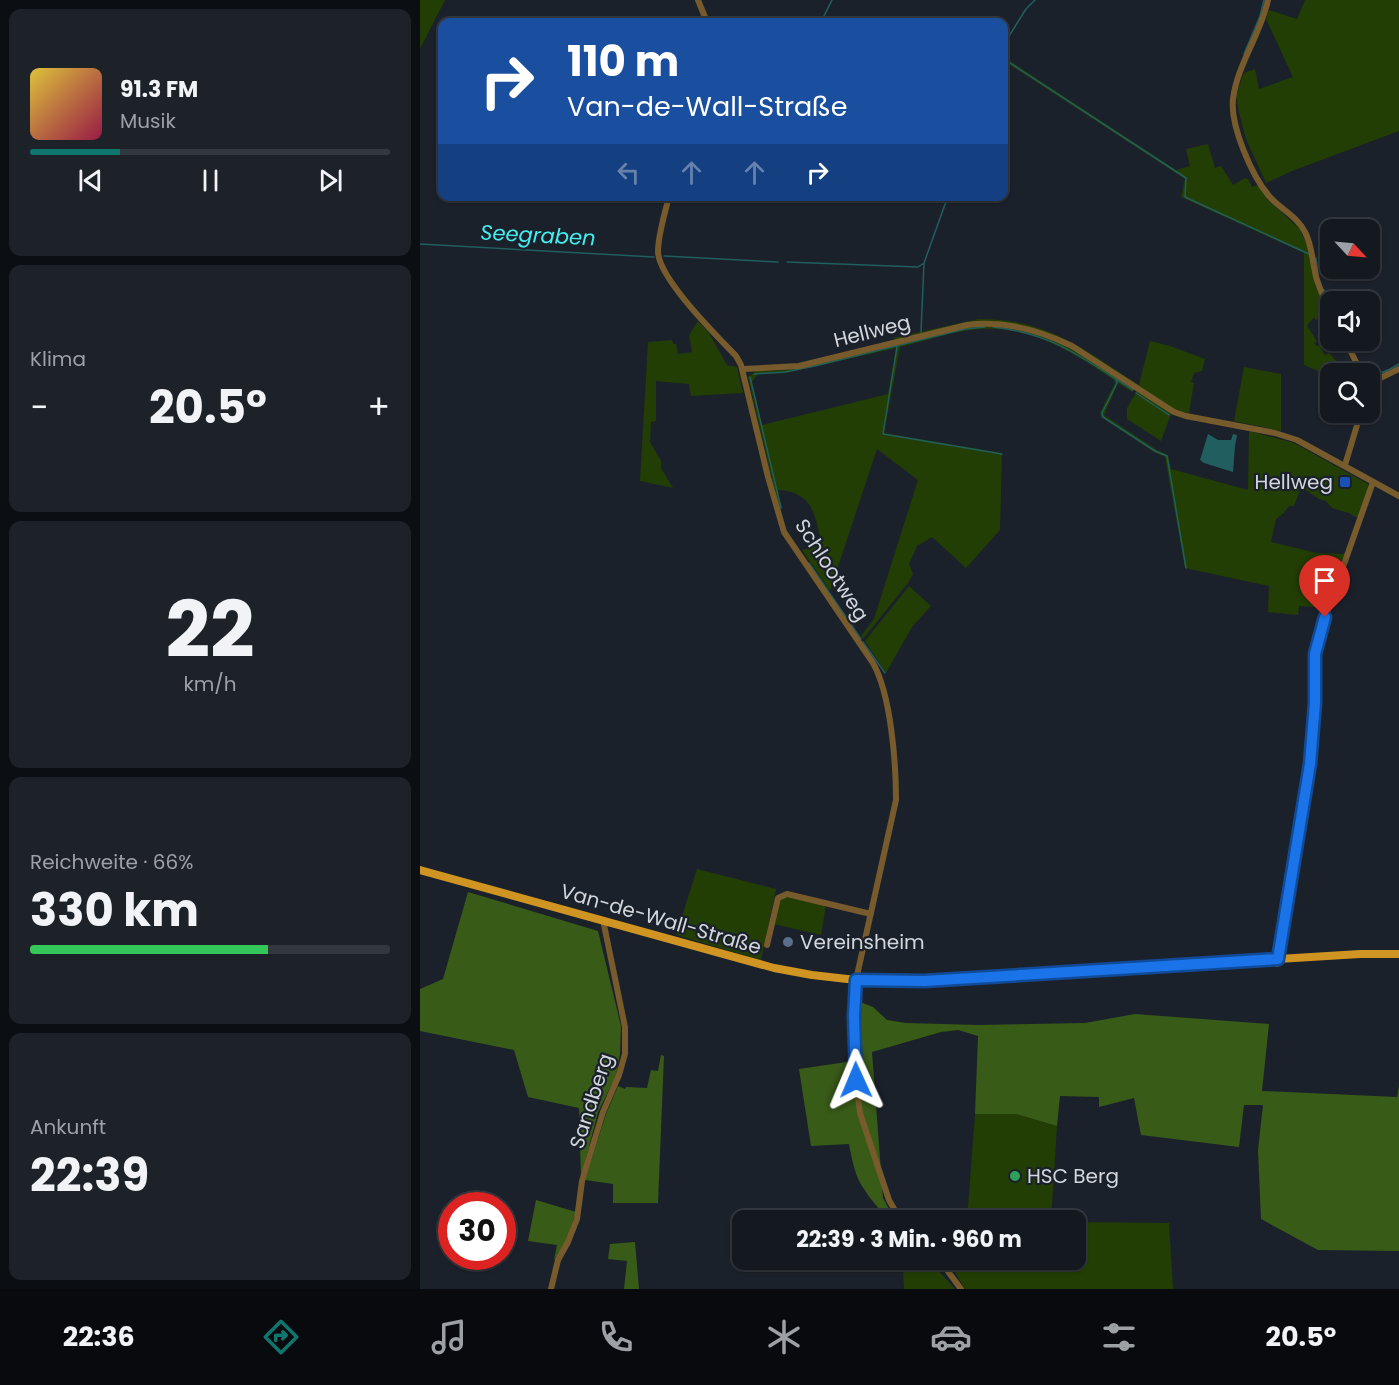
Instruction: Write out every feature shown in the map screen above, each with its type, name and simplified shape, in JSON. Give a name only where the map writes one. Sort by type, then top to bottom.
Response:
[{"type":"main road","name":"Van-de-Wall-Straße","points":[[420,870],[774,968],[856,980],[924,981],[1278,962],[1360,954],[1399,954]]},
{"type":"street","points":[[698,0],[705,18]]},
{"type":"street","points":[[1268,0],[1236,88],[1233,112],[1241,142],[1261,184],[1269,196],[1304,229],[1312,251],[1321,291]]},
{"type":"street","name":"Schlootweg","points":[[668,201],[658,252],[662,265],[674,285],[736,356],[744,369],[768,477],[784,532],[873,663],[883,685],[896,773],[896,800],[856,980],[854,1016],[856,1080],[860,1113],[889,1200],[895,1210]]},
{"type":"street","name":"Hellweg","points":[[744,369],[799,366],[967,325],[992,323],[1032,330],[1072,346],[1174,412],[1275,433],[1297,440],[1399,496]]},
{"type":"street","points":[[1380,378],[1399,369]]},
{"type":"street","points":[[1345,465],[1358,423]]},
{"type":"street","points":[[1278,962],[1310,764],[1315,703],[1315,654],[1319,635],[1373,482]]},
{"type":"street","points":[[767,945],[778,898],[782,895],[787,894],[871,914]]},
{"type":"street","name":"Sandberg","points":[[551,1289],[558,1260],[577,1219],[582,1181],[603,1112],[620,1075],[625,1054],[625,1027],[603,920]]},
{"type":"street","points":[[947,1270],[961,1289]]},
{"type":"green space","points":[[420,0],[445,0],[420,49]]},
{"type":"green space","points":[[1305,0],[1399,0],[1399,131],[1266,183],[1246,139],[1236,96],[1244,73],[1255,69],[1259,89],[1293,77],[1266,19],[1269,10],[1297,19]]},
{"type":"green space","points":[[1008,60],[1176,170],[1190,166],[1186,149],[1208,144],[1215,168],[1221,166],[1233,185],[1245,178],[1252,187],[1258,185],[1269,201],[1299,228],[1307,244],[1316,288],[1320,295],[1320,317],[1316,320],[1314,317],[1307,326],[1317,341],[1314,343],[1320,347],[1320,351],[1325,355],[1329,353],[1338,363],[1320,363],[1320,372],[1304,365],[1304,253],[1181,197],[1185,179],[1008,64]]},
{"type":"green space","points":[[978,319],[1002,320],[1045,330],[1082,348],[1139,385],[1150,341],[1205,359],[1202,371],[1194,373],[1191,382],[1194,383],[1189,413],[1175,411],[1072,344],[994,321],[896,340],[893,338]]},
{"type":"green space","points":[[698,321],[709,333],[727,365],[737,367],[743,393],[691,396],[689,384],[656,381],[656,421],[651,422],[650,442],[673,488],[640,481],[648,342],[672,340],[673,344],[676,344],[678,354],[692,352],[689,335]]},
{"type":"green space","points":[[991,325],[1031,332],[1069,347],[1134,389],[1132,392],[1118,383],[1104,415],[1168,455],[1171,469],[1248,490],[1249,431],[1294,443],[1368,484],[1359,517],[1332,508],[1326,501],[1304,489],[1300,490],[1294,506],[1289,506],[1276,519],[1271,542],[1317,553],[1346,554],[1327,608],[1299,606],[1298,615],[1268,612],[1269,586],[1185,568],[1165,457],[1101,417],[1100,413],[1115,383],[1114,380],[1084,360],[1052,343],[1019,332],[982,329],[900,347],[884,433],[1002,453],[1000,530],[966,568],[932,537],[917,546],[909,564],[913,574],[908,583],[863,639],[861,636],[874,619],[918,480],[877,449],[830,591],[802,550],[822,545],[811,507],[799,495],[778,490],[782,508],[779,509],[748,377],[756,371],[786,370],[969,327]],"holes":[[[896,348],[888,394],[762,425],[752,382],[758,374],[786,373]]]},
{"type":"green space","points":[[1244,367],[1281,374],[1281,431],[1234,421]]},
{"type":"green space","points":[[1137,391],[1187,420],[1171,414],[1161,441],[1127,419],[1127,408]]},
{"type":"green space","points":[[909,586],[931,606],[912,627],[886,673],[865,641]]},
{"type":"green space","points":[[697,869],[776,889],[761,960],[676,935]]},
{"type":"green space","points":[[468,892],[598,931],[621,1026],[620,1054],[616,1076],[598,1112],[581,1178],[579,1108],[528,1097],[514,1050],[420,1031],[420,989],[443,979]]},
{"type":"green space","points":[[785,897],[826,905],[821,935],[774,924],[780,901]]},
{"type":"green space","points":[[860,1002],[873,1007],[887,1020],[906,1023],[978,1025],[1085,1023],[1135,1014],[1269,1024],[1262,1091],[1397,1097],[1399,1086],[1399,1251],[1318,1250],[1261,1219],[1258,1150],[1263,1105],[1244,1105],[1239,1147],[1141,1135],[1134,1098],[1099,1107],[1099,1097],[1060,1096],[1057,1126],[1016,1114],[975,1114],[978,1036],[958,1030],[941,1032],[872,1052],[883,1198],[890,1210],[880,1210],[858,1179],[849,1144],[811,1146],[799,1069],[860,1060]]},
{"type":"green space","points":[[661,1055],[664,1056],[658,1203],[613,1203],[613,1184],[585,1180],[606,1114],[618,1086],[625,1089],[626,1087],[647,1088],[651,1070],[658,1071]]},
{"type":"green space","name":"HSC Berg","points":[[975,1114],[1016,1114],[1057,1126],[1052,1210],[968,1210]]},
{"type":"green space","points":[[536,1200],[576,1212],[565,1245],[554,1260],[557,1245],[528,1241]]},
{"type":"green space","points":[[1086,1222],[1169,1223],[1173,1289],[965,1289],[954,1270],[1086,1270]]},
{"type":"green space","points":[[635,1242],[639,1289],[624,1289],[627,1261],[608,1259],[610,1244]]},
{"type":"green space","points":[[903,1270],[938,1270],[955,1289],[904,1289]]},
{"type":"shaded area","points":[[1208,434],[1218,440],[1231,440],[1233,434],[1237,435],[1233,472],[1200,460]]},
{"type":"waterway","points":[[823,18],[832,0]]},
{"type":"waterway","points":[[1008,38],[1026,9],[1035,0]]},
{"type":"waterway","points":[[1244,54],[1260,16],[1264,0]]},
{"type":"waterway","points":[[1008,62],[1186,178],[1185,197],[1309,254]]},
{"type":"waterway","name":"Seegraben","points":[[921,332],[924,263],[946,201]]},
{"type":"waterway","name":"Seegraben","points":[[420,244],[654,257]]},
{"type":"waterway","name":"Seegraben","points":[[664,256],[778,262]]},
{"type":"waterway","points":[[1316,258],[1318,274]]},
{"type":"waterway","name":"Seegraben","points":[[787,262],[918,267],[924,263]]},
{"type":"waterway","points":[[754,374],[785,372],[815,366],[965,329],[985,327]]},
{"type":"waterway","points":[[993,327],[1044,339],[1086,360],[1116,379],[1117,383],[1102,413],[1103,417],[1155,451],[1167,456],[1186,568]]},
{"type":"waterway","points":[[897,347],[883,434],[1002,454]]},
{"type":"waterway","points":[[1380,373],[1399,364]]},
{"type":"waterway","points":[[750,377],[781,508]]},
{"type":"waterway","points":[[1116,379],[1133,390]]},
{"type":"waterway","points":[[1136,393],[1169,415]]},
{"type":"waterway","points":[[809,563],[861,639]]},
{"type":"waterway","points":[[863,642],[885,673]]},
{"type":"place","name":"Hellweg","points":[[1345,482]]},
{"type":"place","name":"Vereinsheim","points":[[788,942]]},
{"type":"place","name":"HSC Berg","points":[[1015,1176]]},
{"type":"route","points":[[856,1080],[854,1016],[856,980],[924,981],[1278,959],[1310,764],[1315,703],[1315,654],[1325,617]]}]
